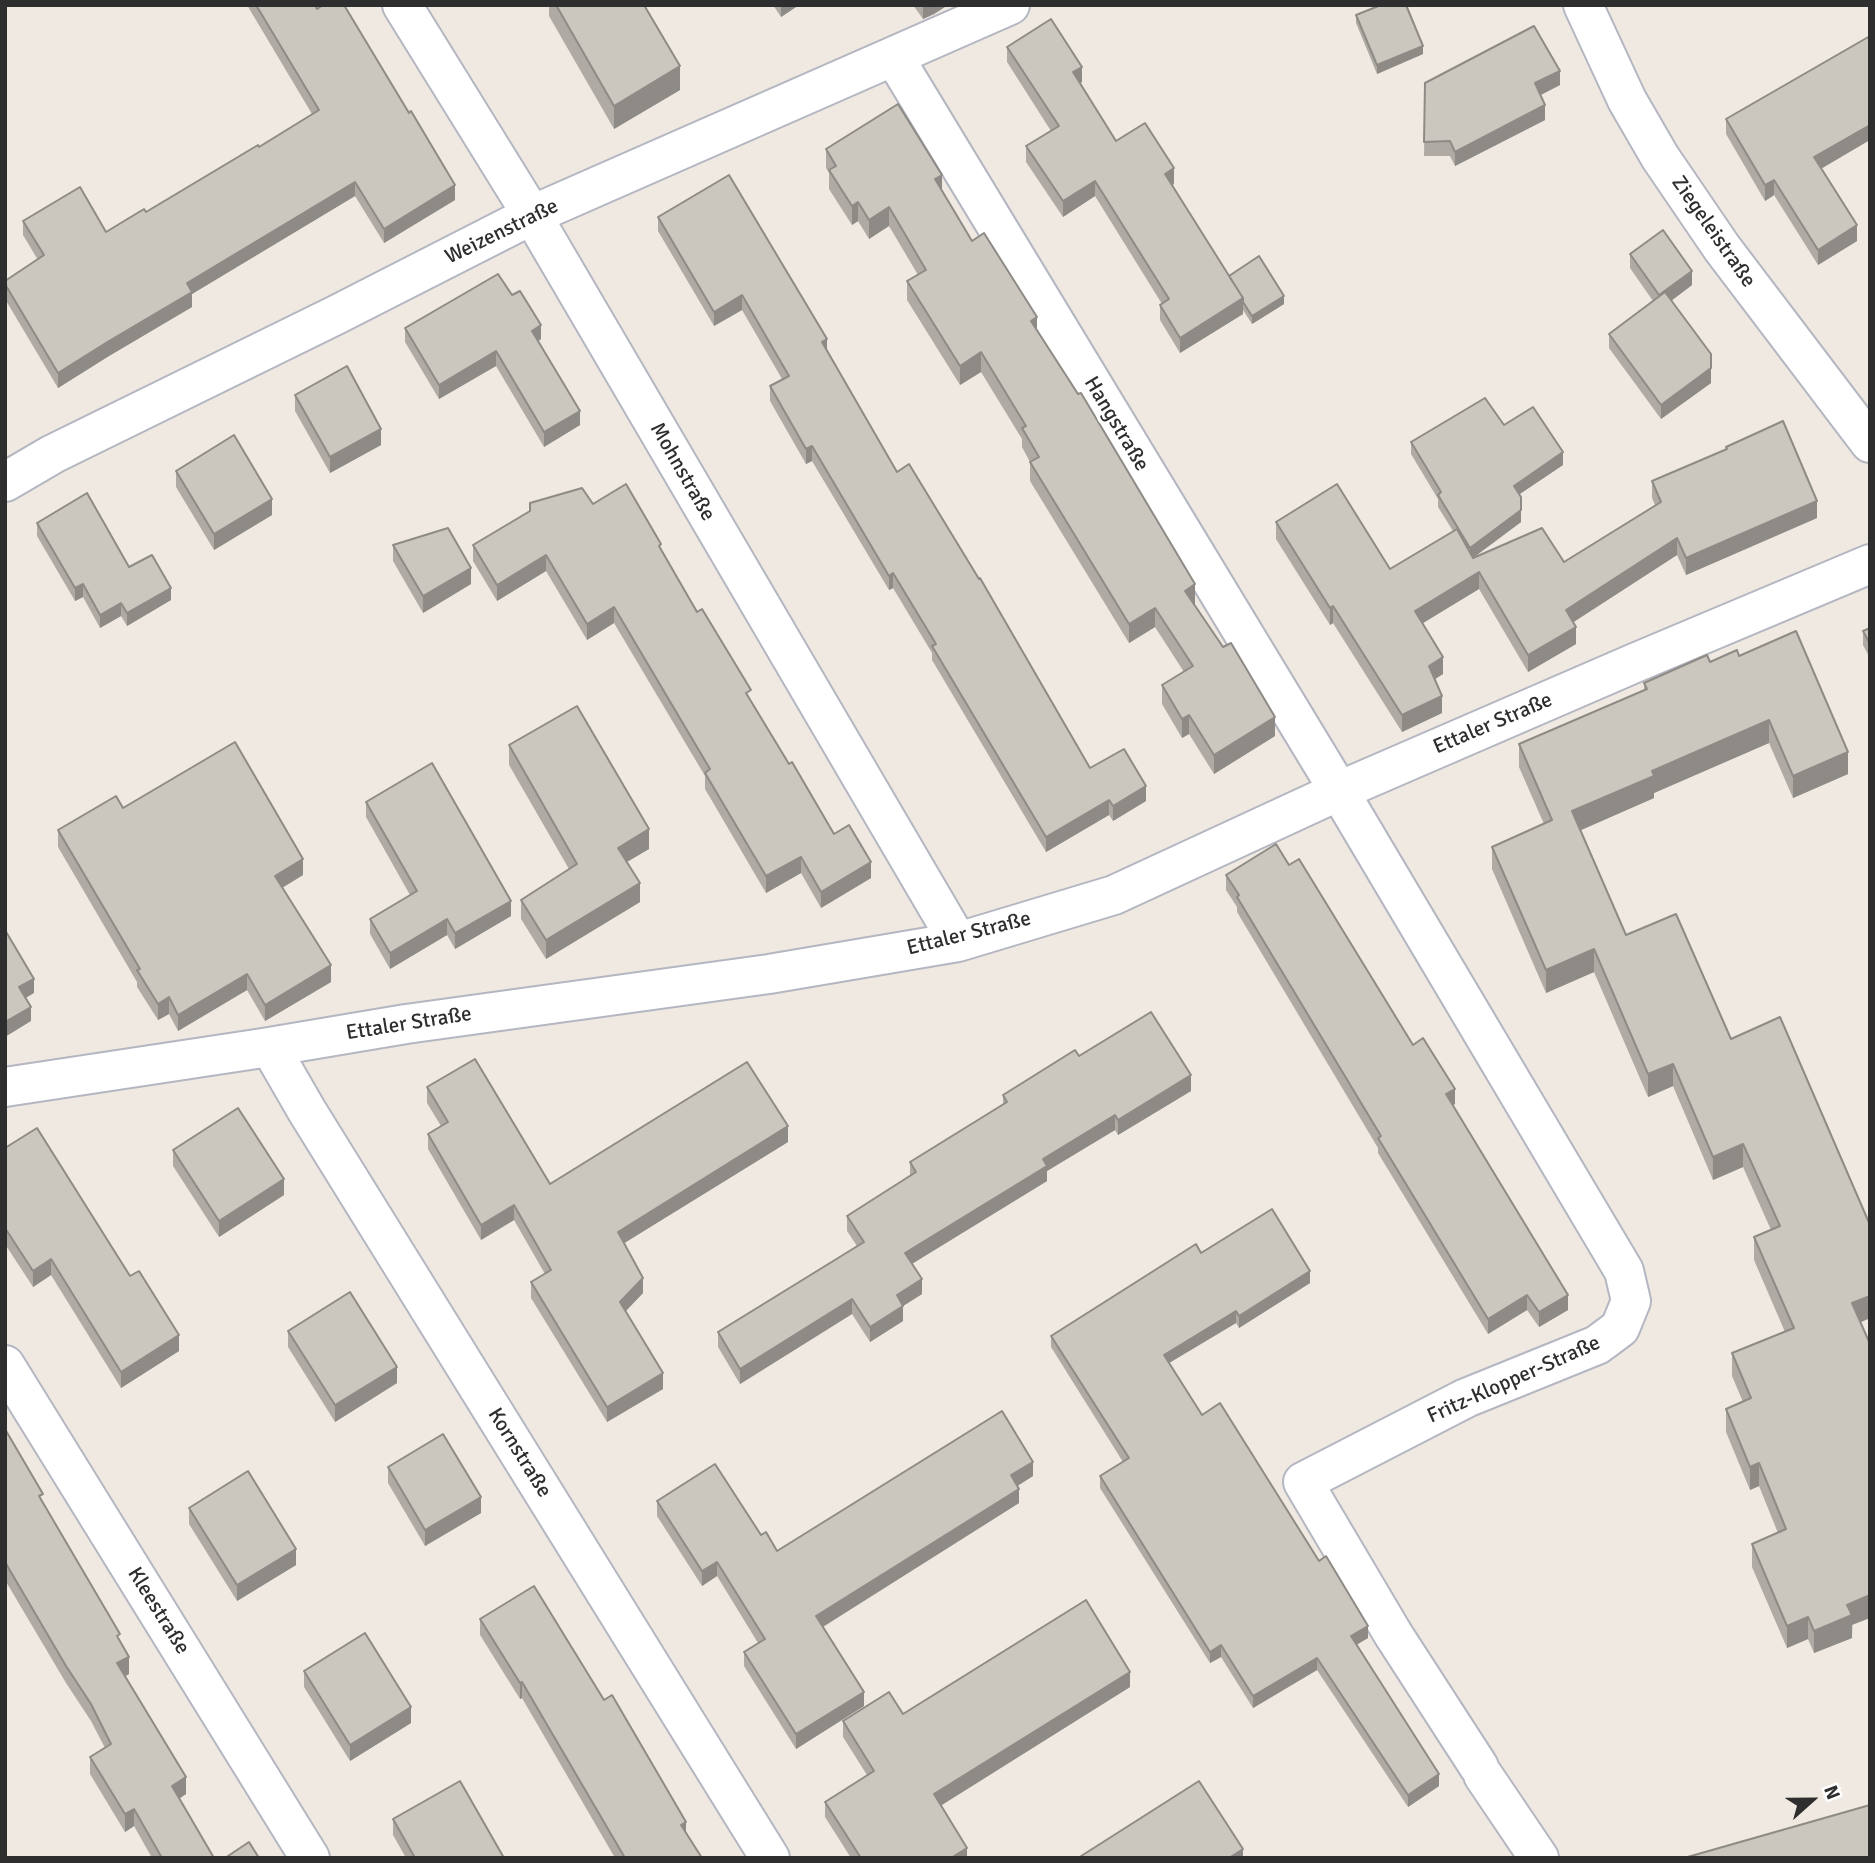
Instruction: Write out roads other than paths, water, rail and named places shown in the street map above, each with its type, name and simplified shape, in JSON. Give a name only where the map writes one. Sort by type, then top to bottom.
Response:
[{"type":"street","name":"Mohnstraße","points":[[402,5],[532,215],[958,942]]},
{"type":"street","name":"Weizenstraße","points":[[5,482],[60,451],[532,215],[1010,5]]},
{"type":"street","name":"Ziegeleistraße","points":[[1583,5],[1627,100],[1660,157],[1729,257],[1870,443]]},
{"type":"street","name":"Hangstraße","points":[[894,57],[1339,791]]},
{"type":"street","name":"Ettaler Straße","points":[[5,1087],[406,1024],[769,974],[958,942],[1114,895],[1339,791],[1870,564]]},
{"type":"street","name":"Fritz-Klopper-Straße","points":[[1339,791],[1625,1271],[1631,1301],[1620,1328],[1597,1345],[1466,1398],[1303,1482],[1393,1634],[1539,1858]]},
{"type":"street","name":"Kornstraße","points":[[270,1047],[770,1858]]},
{"type":"street","name":"Kleestraße","points":[[5,1365],[310,1858]]}]
